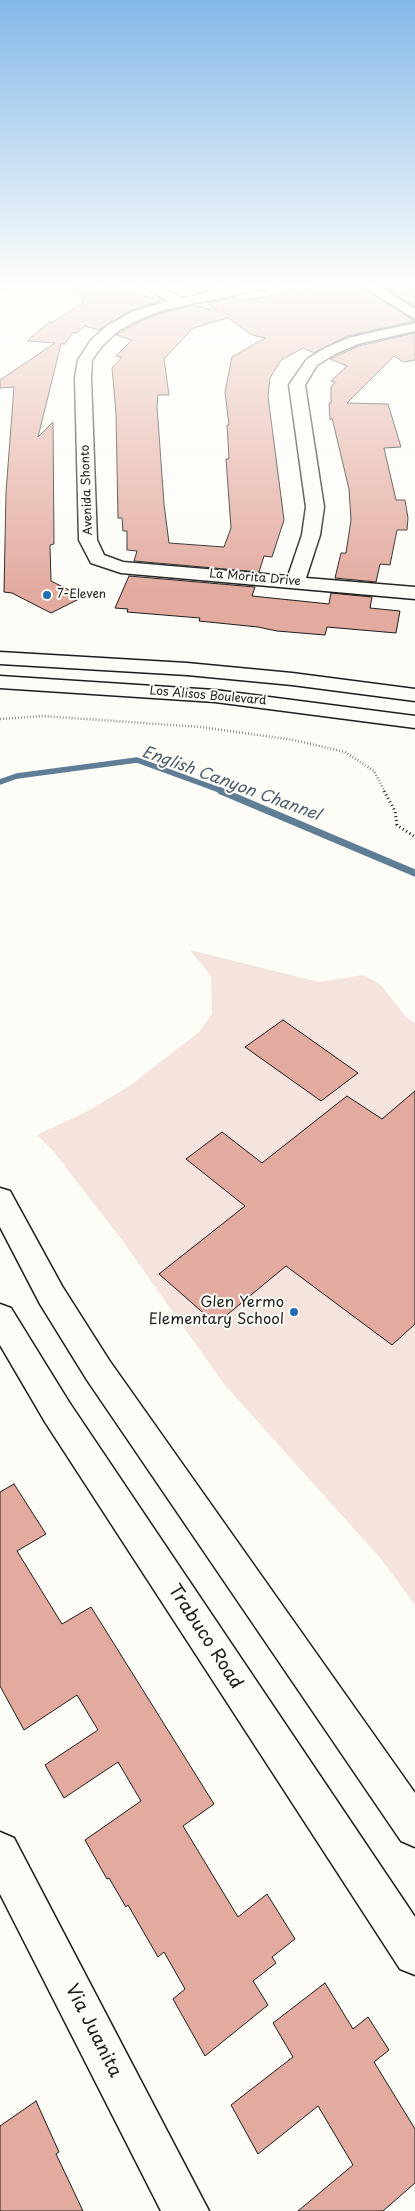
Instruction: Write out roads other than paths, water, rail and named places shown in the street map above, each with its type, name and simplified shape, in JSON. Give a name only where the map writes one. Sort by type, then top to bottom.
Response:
[{"type":"street","name":"Avenida Shonto","points":[[83,386],[88,540],[96,559]]},
{"type":"street","points":[[296,581],[311,535],[315,507],[297,386]]},
{"type":"street","name":"La Morita Drive","points":[[96,559],[121,567],[415,593]]},
{"type":"street","name":"Los Alisos Boulevard","points":[[0,658],[187,669],[292,679],[415,695]]},
{"type":"street","name":"Los Alisos Boulevard","points":[[0,682],[215,696],[415,722]]},
{"type":"street","points":[[0,1198],[50,1295],[98,1370],[415,1827]]},
{"type":"street","name":"Trabuco Road","points":[[0,1317],[56,1412],[415,1954]]},
{"type":"street","name":"Via Juanita","points":[[0,1852],[186,2211]]},
{"type":"waterway","name":"English Canyon Channel","points":[[0,782],[17,776],[137,760],[225,792]]},
{"type":"waterway","name":"English Canyon Channel","points":[[221,791],[415,873]]},
{"type":"place","name":"7-Eleven","points":[[47,595]]},
{"type":"place","name":"Glen Yermo Elementary School","points":[[294,1312]]}]
